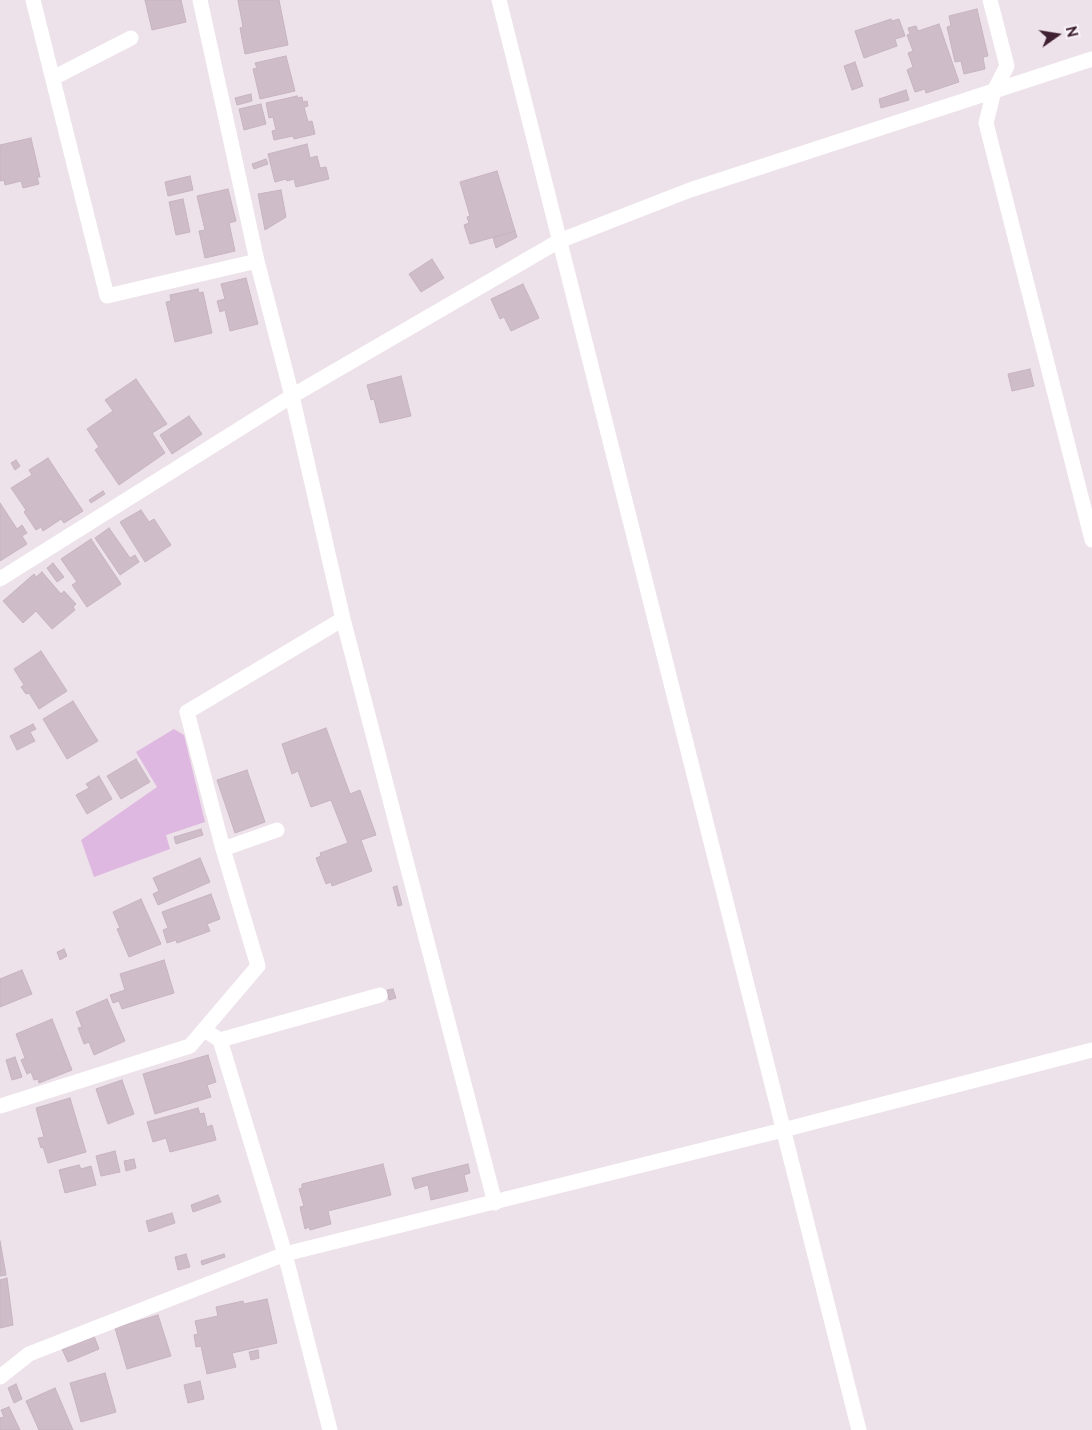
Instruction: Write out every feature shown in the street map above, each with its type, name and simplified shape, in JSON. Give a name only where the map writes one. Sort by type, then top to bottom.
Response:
[{"type":"street","points":[[34,0],[107,296],[257,261]]},
{"type":"street","points":[[200,0],[257,261],[292,396],[343,619],[495,1202]]},
{"type":"street","points":[[499,0],[859,1430]]},
{"type":"street","points":[[990,0],[1007,66],[994,91],[986,123],[1092,540]]},
{"type":"street","points":[[53,78],[131,38]]},
{"type":"street","points":[[0,579],[292,396],[559,241],[690,190],[1092,59]]},
{"type":"street","points":[[0,1106],[190,1046],[258,966],[223,848],[187,712],[343,619]]},
{"type":"street","points":[[223,848],[277,830]]},
{"type":"street","points":[[220,1040],[380,995]]},
{"type":"street","points":[[204,1030],[220,1040],[285,1254],[330,1430]]},
{"type":"street","points":[[0,1377],[29,1354],[285,1254],[784,1130],[1092,1050]]},
{"type":"shaded area","points":[[174,729],[184,735],[205,822],[166,835],[170,849],[94,877],[81,840],[157,787],[136,752]]},
{"type":"building","points":[[145,0],[181,0],[186,22],[152,30]]},
{"type":"building","points":[[238,0],[279,0],[288,45],[245,54],[240,28],[243,27]]},
{"type":"building","points":[[977,9],[988,56],[983,57],[985,69],[964,74],[961,61],[955,62],[947,27],[951,26],[949,16]]},
{"type":"building","points":[[891,19],[892,21],[899,19],[905,36],[895,39],[897,46],[864,58],[855,31]]},
{"type":"building","points":[[939,24],[959,82],[926,93],[925,89],[915,92],[907,70],[913,67],[908,53],[913,51],[907,35],[910,34],[908,28],[916,26],[918,31]]},
{"type":"building","points":[[286,56],[295,91],[260,99],[253,69],[257,68],[255,63]]},
{"type":"building","points":[[855,62],[863,86],[852,90],[844,66]]},
{"type":"building","points":[[906,90],[909,100],[881,108],[879,99]]},
{"type":"building","points":[[251,94],[252,101],[237,105],[235,98]]},
{"type":"building","points":[[297,96],[298,98],[302,97],[303,102],[307,101],[308,106],[304,107],[308,122],[312,121],[315,134],[294,139],[293,136],[274,140],[272,131],[276,130],[273,117],[269,118],[266,103]]},
{"type":"building","points":[[261,104],[266,124],[244,130],[239,109]]},
{"type":"building","points":[[31,138],[40,177],[37,177],[39,184],[23,188],[21,181],[5,185],[4,180],[0,181],[0,145]]},
{"type":"building","points":[[307,144],[310,158],[317,156],[320,168],[326,167],[329,179],[296,187],[294,179],[275,182],[268,154]]},
{"type":"building","points":[[266,159],[268,164],[254,169],[252,164]]},
{"type":"building","points":[[497,171],[515,231],[470,244],[464,225],[469,223],[467,217],[470,216],[460,182]]},
{"type":"building","points":[[190,176],[193,190],[168,196],[165,182]]},
{"type":"building","points":[[228,189],[236,221],[229,223],[235,251],[205,258],[199,231],[205,230],[197,196]]},
{"type":"building","points":[[281,190],[286,217],[265,230],[258,194]]},
{"type":"building","points":[[183,199],[190,232],[176,235],[169,202]]},
{"type":"building","points":[[515,231],[517,237],[496,248],[493,238]]},
{"type":"building","points":[[432,259],[444,278],[421,292],[409,274]]},
{"type":"building","points":[[246,278],[258,324],[230,331],[225,310],[220,312],[217,301],[225,299],[221,284]]},
{"type":"building","points":[[523,284],[539,318],[511,331],[504,317],[500,319],[491,299]]},
{"type":"building","points":[[198,289],[199,293],[203,292],[212,333],[175,342],[166,302],[171,301],[170,295]]},
{"type":"building","points":[[1030,369],[1034,386],[1012,391],[1008,374]]},
{"type":"building","points":[[401,376],[411,416],[380,423],[374,399],[371,400],[367,385]]},
{"type":"building","points":[[136,379],[167,424],[152,433],[165,453],[119,485],[95,450],[99,447],[87,429],[113,411],[105,400]]},
{"type":"building","points":[[189,416],[202,434],[172,454],[160,435]]},
{"type":"building","points":[[48,458],[83,511],[64,523],[61,519],[43,531],[41,527],[36,530],[24,512],[26,510],[11,488],[32,475],[29,470]]},
{"type":"building","points":[[16,460],[20,466],[15,470],[11,463]]},
{"type":"building","points":[[103,491],[105,494],[91,503],[89,500]]},
{"type":"building","points":[[0,503],[17,529],[22,525],[27,533],[22,536],[27,544],[0,561]]},
{"type":"building","points":[[141,510],[149,522],[154,519],[171,545],[145,562],[120,522]]},
{"type":"building","points":[[109,528],[130,558],[135,555],[139,562],[120,575],[95,538]]},
{"type":"building","points":[[91,539],[121,584],[87,607],[72,585],[77,582],[61,559]]},
{"type":"building","points":[[53,563],[64,577],[57,582],[47,568]]},
{"type":"building","points":[[42,572],[61,594],[64,591],[76,604],[73,607],[75,610],[52,629],[36,611],[23,623],[3,601],[34,574],[36,577]]},
{"type":"building","points":[[41,651],[67,691],[39,709],[29,693],[26,694],[21,687],[24,685],[14,669]]},
{"type":"building","points":[[73,701],[98,741],[67,759],[43,719]]},
{"type":"building","points":[[33,724],[36,729],[30,732],[35,741],[17,750],[10,736]]},
{"type":"building","points":[[326,728],[350,794],[360,790],[376,835],[361,840],[372,871],[332,886],[331,882],[326,884],[316,858],[321,856],[320,853],[348,843],[331,800],[311,807],[298,771],[292,774],[282,744]]},
{"type":"building","points":[[136,759],[150,782],[121,799],[107,776]]},
{"type":"building","points":[[247,770],[265,822],[235,833],[217,780]]},
{"type":"building","points":[[99,776],[112,799],[87,814],[76,795],[89,788],[86,784]]},
{"type":"building","points":[[201,829],[203,835],[176,844],[174,837]]},
{"type":"building","points":[[200,858],[210,882],[158,905],[153,894],[159,891],[153,878]]},
{"type":"building","points":[[397,886],[402,905],[398,906],[393,887]]},
{"type":"building","points":[[211,894],[220,919],[207,924],[210,931],[177,943],[176,940],[167,943],[163,930],[168,928],[162,912]]},
{"type":"building","points":[[141,899],[161,944],[129,957],[117,929],[120,928],[113,912]]},
{"type":"building","points":[[64,949],[67,956],[60,960],[57,952]]},
{"type":"building","points":[[164,960],[174,993],[122,1009],[119,1001],[113,1003],[110,995],[125,990],[120,974]]},
{"type":"building","points":[[22,970],[32,994],[0,1007],[0,979]]},
{"type":"building","points":[[393,989],[396,998],[389,1000],[387,990]]},
{"type":"building","points":[[107,999],[125,1041],[94,1055],[89,1042],[84,1044],[78,1028],[82,1027],[76,1012]]},
{"type":"building","points":[[52,1019],[72,1070],[39,1083],[38,1079],[34,1080],[31,1072],[27,1074],[21,1060],[25,1058],[16,1034]]},
{"type":"building","points":[[208,1055],[216,1082],[207,1085],[211,1097],[155,1114],[143,1074]]},
{"type":"building","points":[[15,1057],[22,1077],[12,1080],[6,1060]]},
{"type":"building","points":[[122,1080],[134,1114],[108,1124],[96,1089]]},
{"type":"building","points":[[70,1098],[86,1152],[48,1163],[38,1138],[44,1137],[36,1108]]},
{"type":"building","points":[[198,1108],[200,1114],[204,1113],[207,1127],[212,1125],[216,1140],[170,1152],[166,1138],[153,1142],[147,1122]]},
{"type":"building","points":[[115,1151],[120,1172],[101,1176],[96,1156]]},
{"type":"building","points":[[134,1159],[136,1168],[126,1171],[124,1161]]},
{"type":"building","points":[[383,1164],[391,1195],[328,1211],[331,1224],[310,1230],[309,1227],[305,1229],[300,1207],[304,1206],[299,1189],[302,1188],[302,1184]]},
{"type":"building","points":[[468,1164],[470,1173],[464,1175],[468,1191],[431,1200],[428,1185],[415,1189],[412,1178]]},
{"type":"building","points":[[79,1165],[81,1169],[91,1166],[96,1185],[65,1193],[59,1170]]},
{"type":"building","points":[[218,1195],[221,1202],[193,1212],[191,1205]]},
{"type":"building","points":[[172,1213],[175,1223],[149,1232],[146,1221]]},
{"type":"building","points":[[0,1241],[6,1275],[0,1276]]},
{"type":"building","points":[[186,1254],[190,1267],[178,1270],[175,1257]]},
{"type":"building","points":[[224,1254],[225,1257],[202,1265],[201,1261]]},
{"type":"building","points":[[7,1278],[13,1325],[0,1328],[0,1280]]},
{"type":"building","points":[[267,1299],[277,1343],[232,1353],[236,1367],[207,1374],[201,1346],[196,1347],[194,1335],[198,1334],[195,1321],[218,1316],[216,1307],[243,1301],[244,1304]]},
{"type":"building","points":[[158,1315],[171,1356],[127,1369],[115,1328]]},
{"type":"building","points":[[94,1336],[99,1349],[68,1362],[62,1349]]},
{"type":"building","points":[[258,1350],[259,1358],[251,1360],[249,1352]]},
{"type":"building","points":[[105,1373],[116,1412],[81,1422],[70,1383]]},
{"type":"building","points":[[200,1381],[204,1399],[188,1403],[184,1385]]},
{"type":"building","points":[[16,1384],[22,1399],[14,1403],[8,1388]]},
{"type":"building","points":[[55,1388],[73,1430],[39,1430],[26,1401]]},
{"type":"building","points":[[9,1407],[20,1430],[0,1430],[0,1418],[4,1417],[1,1410]]}]
